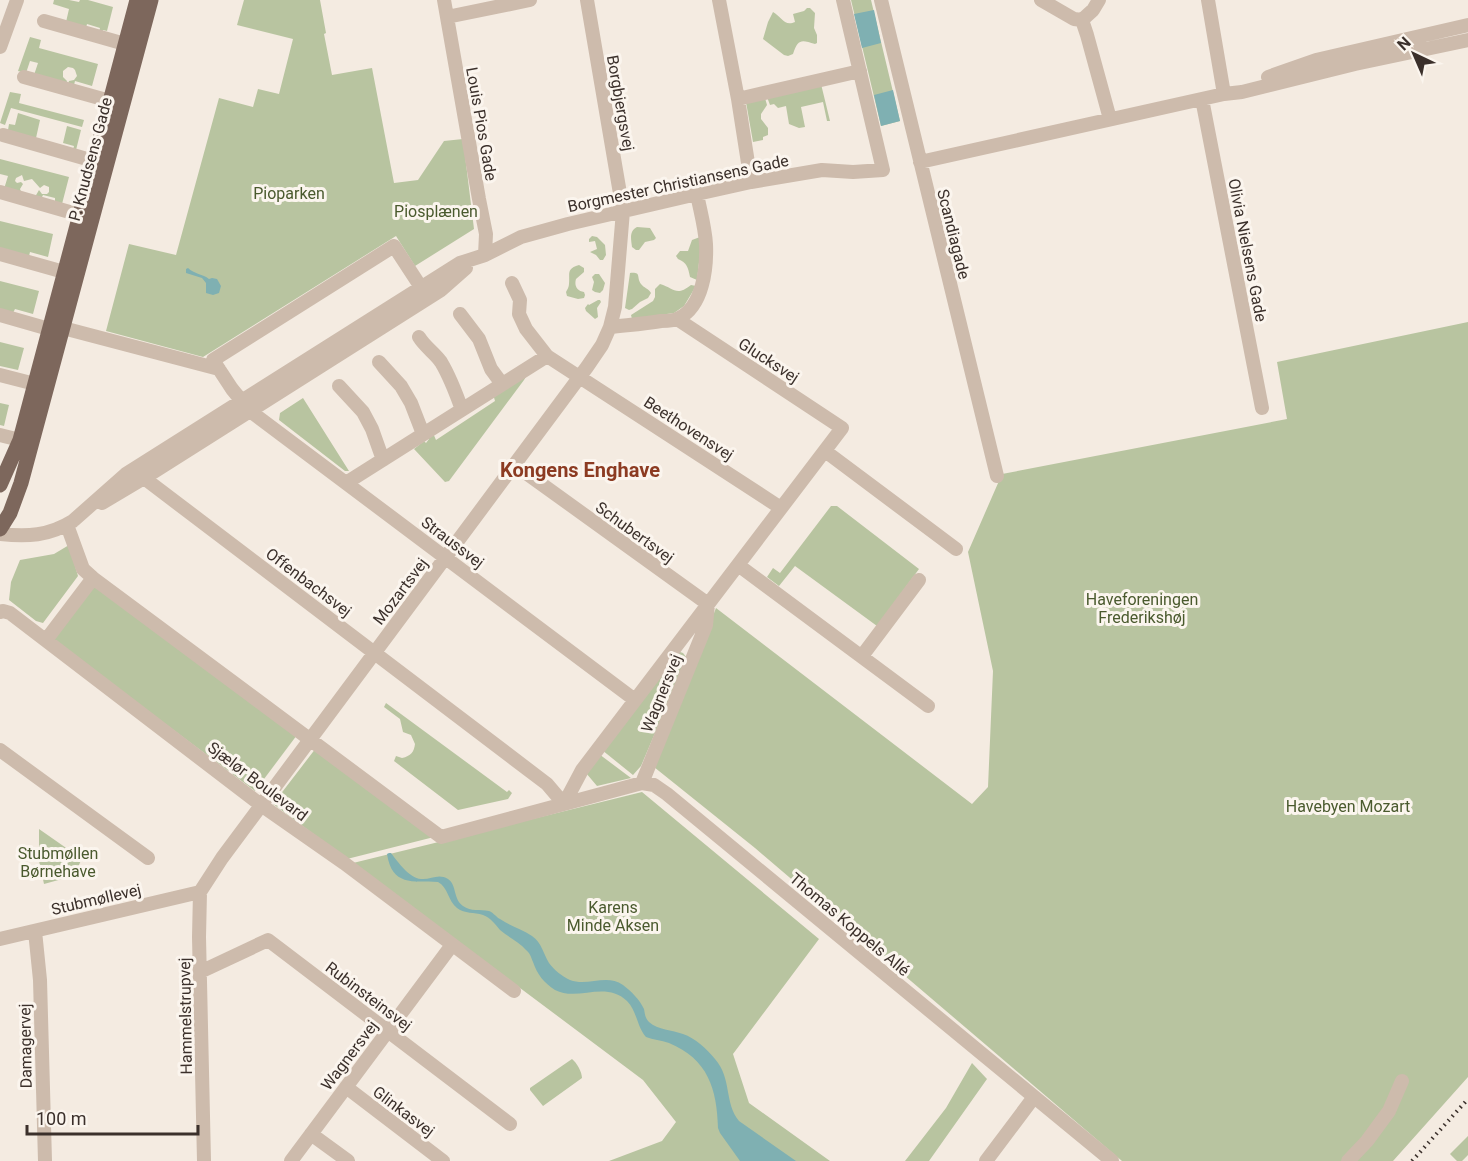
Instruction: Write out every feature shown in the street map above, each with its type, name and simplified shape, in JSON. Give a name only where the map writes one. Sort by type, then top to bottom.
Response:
[{"type":"main road","name":"P. Knudsens Gade","points":[[0,485],[20,440],[34,384],[56,328],[64,272],[136,0]]},
{"type":"main road","name":"P. Knudsens Gade","points":[[0,529],[10,513],[21,483],[56,328],[151,0]]},
{"type":"street","points":[[0,47],[17,0]]},
{"type":"street","name":"Louis Pios Gade","points":[[444,0],[486,234],[485,255]]},
{"type":"street","points":[[447,17],[530,0]]},
{"type":"street","name":"Borgbjergsvej","points":[[587,0],[623,211],[615,307],[610,327]]},
{"type":"street","points":[[719,0],[751,182]]},
{"type":"street","points":[[738,99],[860,71],[843,0]]},
{"type":"street","name":"Scandiagade","points":[[881,0],[997,476]]},
{"type":"street","points":[[1041,0],[1074,19],[1082,20],[1094,10],[1099,0]]},
{"type":"street","points":[[1208,0],[1224,94]]},
{"type":"street","points":[[1082,20],[1110,119]]},
{"type":"street","points":[[44,21],[125,44]]},
{"type":"street","points":[[1224,94],[1316,60],[1468,25]]},
{"type":"street","points":[[920,162],[1468,40]]},
{"type":"street","name":"Borgmester Christiansens Gade","points":[[0,534],[39,536],[70,523],[144,478],[246,406],[424,293],[460,263],[485,255],[521,237],[751,182],[822,170],[853,172],[883,170],[860,71]]},
{"type":"street","name":"P. Knudsens Gade","points":[[24,77],[110,101]]},
{"type":"street","name":"Olivia Nielsens Gade","points":[[1202,99],[1262,408]]},
{"type":"street","name":"P. Knudsens Gade","points":[[3,135],[94,161]]},
{"type":"street","name":"P. Knudsens Gade","points":[[0,192],[80,215]]},
{"type":"street","points":[[610,327],[677,319],[694,304],[704,275],[706,243],[697,194]]},
{"type":"street","points":[[246,406],[213,360],[394,246],[424,293]]},
{"type":"street","points":[[0,254],[64,272]]},
{"type":"street","name":"Beethovensvej","points":[[512,283],[520,300],[519,314],[526,329],[548,356],[781,508]]},
{"type":"street","points":[[460,314],[479,339],[491,369],[502,384]]},
{"type":"street","points":[[0,315],[219,369]]},
{"type":"street","name":"Glucksvej","points":[[677,319],[842,428]]},
{"type":"street","name":"Mozartsvej","points":[[200,892],[211,873],[261,805],[580,377],[602,345],[610,327]]},
{"type":"street","points":[[419,337],[439,359],[450,379],[462,410]]},
{"type":"street","points":[[346,483],[548,356]]},
{"type":"street","points":[[379,362],[411,403],[423,434]]},
{"type":"street","points":[[0,375],[34,384]]},
{"type":"street","points":[[339,386],[363,412],[383,460]]},
{"type":"street","name":"Borgmester Christiansens Gade","points":[[70,523],[126,474],[246,406]]},
{"type":"street","name":"Straussvej","points":[[246,406],[635,700]]},
{"type":"street","name":"Wagnersvej","points":[[564,804],[582,770],[842,428]]},
{"type":"street","points":[[0,435],[20,440]]},
{"type":"street","points":[[825,451],[956,549]]},
{"type":"street","name":"Schubertsvej","points":[[514,465],[708,604]]},
{"type":"street","name":"Offenbachsvej","points":[[144,478],[547,784],[564,804]]},
{"type":"street","points":[[70,523],[83,569],[93,578],[441,837],[642,783]]},
{"type":"street","points":[[738,565],[928,706]]},
{"type":"street","points":[[46,640],[93,578]]},
{"type":"street","points":[[862,657],[919,580]]},
{"type":"street","name":"Wagnersvej","points":[[642,783],[706,625],[708,604]]},
{"type":"street","name":"Sjælør Boulevard","points":[[2,611],[10,612],[213,769],[344,863],[452,945]]},
{"type":"street","points":[[0,750],[148,858]]},
{"type":"street","name":"Thomas Koppels Allé","points":[[642,783],[654,785],[667,794],[1112,1161]]},
{"type":"street","name":"Stubmøllevej","points":[[0,939],[200,892]]},
{"type":"street","name":"Hammelstrupvej","points":[[200,892],[204,1161]]},
{"type":"street","name":"Damagervej","points":[[35,931],[40,980],[45,1161]]},
{"type":"street","name":"Rubinsteinsvej","points":[[200,972],[268,940],[510,1124]]},
{"type":"street","points":[[452,945],[514,991]]},
{"type":"street","name":"Wagnersvej","points":[[291,1161],[452,945]]},
{"type":"street","points":[[1348,1161],[1367,1141],[1389,1111],[1402,1081]]},
{"type":"street","name":"Glinkasvej","points":[[346,1087],[443,1161]]},
{"type":"street","points":[[986,1161],[1034,1096]]},
{"type":"street","points":[[311,1134],[348,1161]]},
{"type":"green space","points":[[54,0],[79,2],[88,0],[113,7],[107,31],[99,32],[100,28],[87,24],[86,28],[66,22],[69,9],[53,4]]},
{"type":"green space","name":"Pioparken","points":[[244,0],[320,0],[332,75],[372,68],[394,183],[418,180],[444,141],[463,139],[474,229],[415,266],[396,236],[203,357],[106,331],[129,244],[176,255],[219,98],[253,107],[258,89],[279,94],[293,39],[237,25]]},
{"type":"green space","points":[[851,0],[871,0],[900,121],[881,126]]},
{"type":"green space","points":[[807,8],[815,13],[814,28],[817,43],[801,42],[793,54],[788,56],[763,39],[773,12],[785,22],[791,23],[795,22],[793,14]]},
{"type":"green space","points":[[30,37],[41,40],[39,48],[98,64],[92,86],[75,81],[74,85],[68,84],[77,76],[73,68],[68,67],[63,71],[66,84],[34,75],[38,63],[30,61],[26,73],[18,71]]},
{"type":"green space","points":[[821,84],[830,121],[827,121],[823,102],[801,107],[805,127],[799,128],[789,124],[786,106],[778,108],[774,104],[770,105],[767,97]]},
{"type":"green space","points":[[10,92],[21,94],[19,103],[84,120],[82,127],[11,108],[5,125],[0,123]]},
{"type":"green space","points":[[765,98],[767,105],[761,114],[761,119],[768,128],[768,135],[763,137],[763,140],[753,142],[746,102]]},
{"type":"green space","points":[[18,113],[40,120],[36,138],[8,130],[9,124],[15,125]]},
{"type":"green space","points":[[67,126],[81,130],[76,150],[73,150],[74,146],[63,143]]},
{"type":"green space","points":[[0,159],[69,177],[62,204],[55,203],[55,198],[43,195],[41,199],[35,197],[39,190],[42,194],[47,194],[49,187],[44,185],[40,188],[32,179],[24,181],[22,175],[15,181],[23,184],[20,189],[22,194],[4,189],[8,176],[0,174]]},
{"type":"green space","points":[[0,221],[53,234],[48,257],[30,252],[29,256],[0,249]]},
{"type":"green space","points":[[637,227],[650,228],[656,238],[645,242],[639,250],[632,247],[631,241],[632,233]]},
{"type":"green space","points":[[592,236],[597,237],[605,245],[606,255],[603,260],[590,252],[597,249],[595,241],[589,242]]},
{"type":"green space","points":[[700,237],[697,280],[690,277],[687,266],[676,256],[680,251],[688,251],[692,240]]},
{"type":"green space","points":[[579,265],[584,268],[584,272],[576,279],[576,286],[585,295],[584,298],[578,299],[567,296],[566,292],[570,270]]},
{"type":"green space","points":[[630,273],[637,274],[641,284],[651,293],[648,298],[629,310],[625,308]]},
{"type":"green space","points":[[599,274],[605,283],[600,293],[592,290],[594,282],[592,277]]},
{"type":"green space","points":[[0,281],[39,291],[33,314],[15,309],[13,313],[0,310]]},
{"type":"green space","points":[[660,284],[678,291],[691,285],[696,286],[684,306],[674,313],[632,319],[631,315],[653,301],[655,289]]},
{"type":"green space","points":[[598,300],[601,302],[597,308],[598,317],[595,319],[585,308],[588,304]]},
{"type":"green space","name":"Haveforeningen Frederikshøj","points":[[1468,322],[1468,1077],[1393,1161],[1122,1161],[755,848],[654,767],[716,608],[972,804],[988,787],[993,671],[968,552],[1002,474],[1287,419],[1277,362]]},
{"type":"green space","points":[[0,342],[24,348],[18,370],[0,366]]},
{"type":"green space","points":[[530,370],[449,481],[445,482],[414,449],[424,441],[426,443],[428,436],[433,433],[436,440],[495,401],[493,394]]},
{"type":"green space","points":[[303,398],[349,471],[345,471],[279,420],[280,413]]},
{"type":"green space","points":[[0,403],[9,405],[4,426],[0,425]]},
{"type":"green space","points":[[831,506],[837,506],[919,569],[877,626],[795,566],[779,586],[767,577],[773,568],[780,573]]},
{"type":"green space","points":[[69,545],[78,576],[43,623],[36,621],[9,600],[11,582],[20,560],[54,554]]},
{"type":"green space","points":[[93,583],[297,735],[255,791],[52,639]]},
{"type":"green space","points":[[680,652],[687,658],[641,766],[633,775],[602,750]]},
{"type":"green space","points":[[386,703],[507,792],[509,790],[512,793],[508,799],[458,810],[394,761],[396,756],[402,758],[410,755],[415,744],[411,735],[403,732],[400,719],[384,707]]},
{"type":"green space","points":[[316,748],[434,837],[347,859],[273,804]]},
{"type":"green space","points":[[599,754],[631,778],[597,786],[586,773]]},
{"type":"green space","name":"Karens Minde Aksen","points":[[642,792],[819,939],[733,1054],[749,1103],[830,1161],[609,1161],[662,1141],[676,1122],[643,1080],[353,863]]},
{"type":"green space","name":"Stubmøllen Børnehave","points":[[39,829],[82,859],[73,876],[44,884],[39,861]]},
{"type":"green space","points":[[572,1059],[579,1068],[582,1078],[543,1106],[530,1088]]},
{"type":"green space","points":[[972,1063],[987,1079],[929,1161],[905,1161],[946,1108]]},
{"type":"green space","points":[[1468,1136],[1468,1155],[1462,1161],[1457,1161],[1450,1154]]},
{"type":"water","points":[[874,10],[881,43],[862,48],[854,14]]},
{"type":"water","points":[[893,90],[900,121],[881,126],[874,95]]},
{"type":"water","points":[[188,268],[209,279],[217,279],[221,286],[219,293],[213,295],[206,293],[206,283],[202,278],[186,273]]},
{"type":"water","points":[[389,853],[408,873],[417,878],[448,879],[453,885],[458,900],[466,908],[489,911],[532,936],[540,945],[551,966],[570,980],[583,982],[610,980],[623,985],[640,1002],[649,1022],[687,1036],[708,1051],[724,1074],[731,1106],[739,1121],[796,1161],[740,1161],[720,1133],[712,1088],[708,1077],[693,1058],[669,1043],[646,1037],[630,1005],[619,995],[601,991],[573,994],[555,990],[544,981],[527,951],[500,930],[491,919],[457,908],[444,887],[438,882],[412,881],[398,877],[390,864],[387,854]]},
{"type":"railway","points":[[1412,1161],[1468,1099]]},
{"type":"district","name":"Kongens Enghave","points":[[580,470]]},
{"type":"park label","name":"Piosplænen","points":[[436,211]]},
{"type":"park label","name":"Havebyen Mozart","points":[[1348,806]]}]
